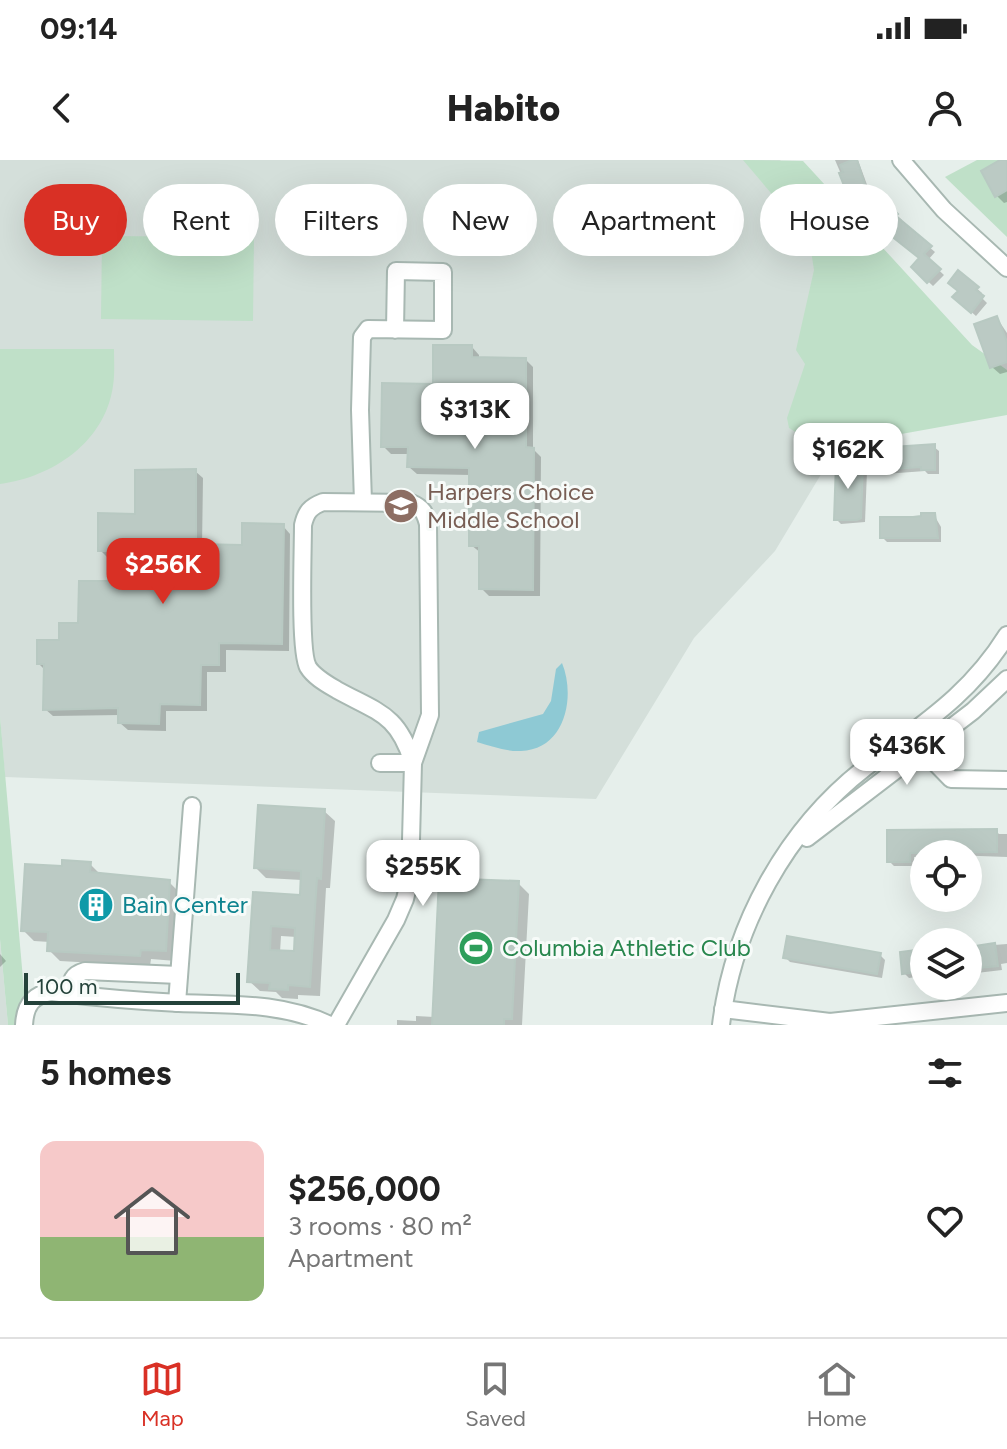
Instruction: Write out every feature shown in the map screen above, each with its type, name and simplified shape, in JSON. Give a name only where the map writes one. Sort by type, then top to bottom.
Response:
[{"type":"street","points":[[901,160],[944,210],[1007,268]]},
{"type":"street","points":[[363,502],[360,410],[362,337],[368,329],[395,330],[443,330],[443,272],[396,271],[395,330]]},
{"type":"street","points":[[24,1025],[24,1012],[34,998],[51,992],[177,1003],[250,1004],[309,1015],[333,1025],[396,920],[410,878],[413,763],[430,715],[428,524],[425,513],[411,503],[323,502],[311,507],[305,514],[303,525],[305,658],[308,668],[325,683],[386,717],[400,730],[413,763]]},
{"type":"street","points":[[1007,635],[960,695],[836,793],[807,826],[766,886],[743,932],[732,966],[722,1017],[830,1022],[1007,1003]]},
{"type":"street","points":[[778,867],[813,832],[973,711],[1007,679]]},
{"type":"street","points":[[910,736],[951,779],[1007,780]]},
{"type":"street","points":[[380,763],[413,763]]},
{"type":"street","points":[[177,1003],[192,806]]},
{"type":"street","points":[[70,994],[71,979],[85,971],[179,975]]},
{"type":"shaded area","name":"Harpers Choice Middle School","points":[[0,160],[780,160],[803,184],[760,184],[760,256],[825,256],[853,421],[775,551],[694,638],[596,799],[5,777],[0,716]]},
{"type":"shaded area","points":[[0,939],[8,1025],[0,1025]]},
{"type":"green space","points":[[743,160],[803,161],[824,184],[763,184]]},
{"type":"green space","points":[[977,160],[1007,160],[1007,237],[945,177]]},
{"type":"green space","points":[[127,236],[143,236],[143,256],[254,256],[253,321],[101,319],[102,256],[127,256]]},
{"type":"green space","points":[[812,256],[890,256],[972,345],[1007,370],[1007,415],[879,438],[797,433],[789,428],[787,418],[805,364],[796,350],[814,270]]},
{"type":"green space","points":[[0,349],[114,349],[114,368],[108,406],[88,440],[57,465],[39,474],[0,484]]},
{"type":"green space","points":[[0,716],[27,1025],[8,1025],[0,939]]},
{"type":"water","points":[[562,663],[568,691],[567,706],[557,732],[548,742],[536,748],[516,751],[477,742],[479,732],[543,714],[551,701],[556,669]]},
{"type":"building","points":[[857,160],[865,184],[843,184],[840,165]]},
{"type":"building","points":[[1000,160],[1007,160],[1007,190],[995,197],[981,171]]},
{"type":"building","points":[[898,218],[932,246],[924,254],[941,269],[927,283],[911,267],[919,258],[898,241]]},
{"type":"building","points":[[958,270],[979,287],[976,290],[984,296],[971,313],[952,297],[958,291],[948,283]]},
{"type":"building","points":[[997,316],[1007,342],[1007,362],[990,368],[974,324]]},
{"type":"building","points":[[433,345],[472,345],[472,357],[526,358],[526,447],[534,448],[533,590],[479,589],[479,546],[469,546],[469,468],[407,467],[408,447],[381,447],[382,383],[433,384]],"holes":[[[503,401],[503,424],[473,425],[472,402]]]},
{"type":"building","points":[[935,444],[935,470],[921,470],[921,467],[879,470],[878,448]]},
{"type":"building","points":[[836,462],[863,464],[861,518],[857,520],[834,520]]},
{"type":"building","points":[[196,469],[196,544],[242,545],[242,523],[284,524],[282,644],[219,643],[219,665],[201,665],[200,705],[160,704],[159,724],[118,723],[118,708],[43,710],[44,664],[37,664],[37,640],[59,640],[59,623],[78,623],[79,581],[118,581],[118,551],[98,551],[98,513],[135,514],[135,470]]},
{"type":"building","points":[[921,513],[935,513],[938,538],[880,538],[880,517],[913,517],[921,516]]},
{"type":"building","points":[[258,805],[325,809],[310,987],[288,985],[288,990],[269,989],[270,983],[247,982],[253,892],[300,895],[301,871],[254,868]],"holes":[[[271,926],[295,928],[294,951],[270,950]]]},
{"type":"building","points":[[997,829],[997,852],[982,852],[982,840],[910,840],[910,862],[887,862],[887,830]]},
{"type":"building","name":"Bain Center","points":[[62,860],[91,862],[90,872],[170,880],[166,951],[141,950],[140,956],[47,951],[48,932],[21,931],[25,864],[62,866]]},
{"type":"building","name":"Columbia Athletic Club","points":[[439,878],[519,881],[512,1019],[504,1019],[504,1025],[432,1025]]},
{"type":"building","points":[[787,936],[881,953],[877,974],[783,958]]},
{"type":"building","points":[[995,943],[998,966],[982,968],[982,945]]},
{"type":"building","points":[[910,951],[910,973],[902,974],[900,952]]},
{"type":"place","name":"Harpers Choice Middle School","points":[[401,506]]},
{"type":"place","name":"Bain Center","points":[[96,905]]},
{"type":"place","name":"Columbia Athletic Club","points":[[476,948]]}]
